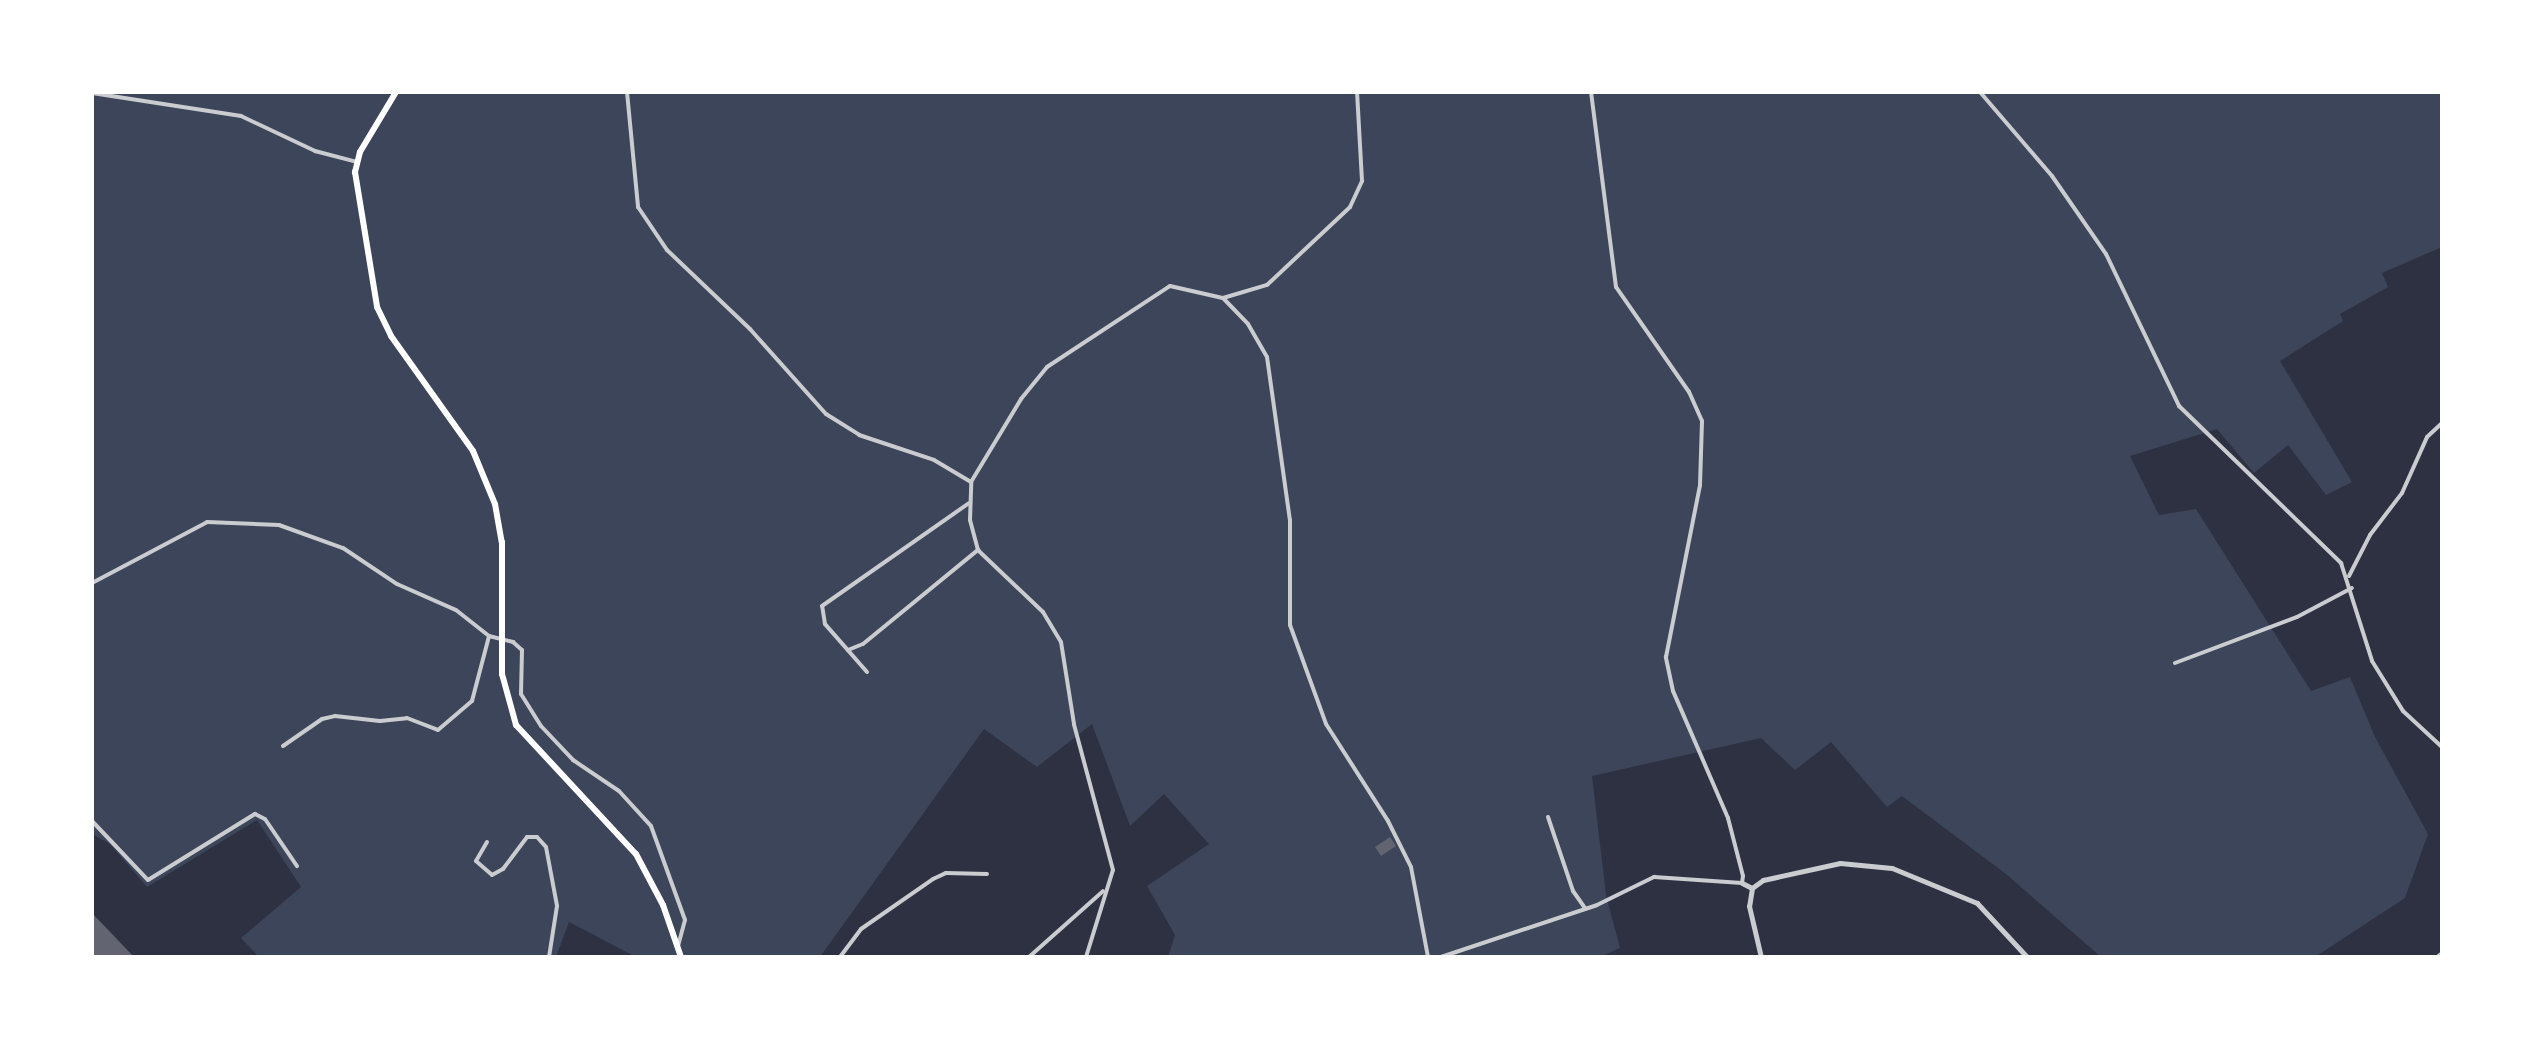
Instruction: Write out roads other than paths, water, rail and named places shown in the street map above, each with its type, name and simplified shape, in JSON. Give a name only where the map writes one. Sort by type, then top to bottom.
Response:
[{"type":"main road","points":[[396,92],[357,162],[358,200],[380,315],[466,441],[496,508],[502,551],[500,638],[505,688],[516,725],[627,841],[652,882],[681,957]]},
{"type":"street","points":[[627,92],[638,207],[667,250],[750,329],[826,414],[859,435],[934,460],[971,482]]},
{"type":"street","points":[[1086,957],[1105,890],[1112,878],[1112,863],[1074,724],[1061,642],[1043,612],[978,550],[969,503],[971,482],[1026,392],[1067,349],[1170,286],[1223,298],[1267,285],[1350,207],[1362,181],[1357,92]]},
{"type":"street","points":[[1591,92],[1616,287],[1689,392],[1702,421],[1700,485],[1666,657],[1684,721],[1728,818],[1742,883]]},
{"type":"street","points":[[1980,92],[2052,176],[2106,254],[2179,406],[2294,520],[2329,547],[2349,576],[2372,661],[2403,711],[2442,747]]},
{"type":"street","points":[[92,93],[241,116],[315,151],[357,162]]},
{"type":"street","points":[[1223,298],[1258,339],[1272,373],[1292,549],[1290,625],[1299,656],[1332,736],[1405,855],[1428,957]]},
{"type":"street","points":[[2349,576],[2370,535],[2402,493],[2427,437],[2442,423]]},
{"type":"street","points":[[867,672],[825,624],[822,606],[969,503]]},
{"type":"street","points":[[92,583],[207,522],[279,525],[351,552],[397,584],[456,610],[489,636],[500,638],[522,650],[517,680],[541,726],[573,760],[619,791],[651,826],[685,920],[678,947]]},
{"type":"street","points":[[848,650],[863,644],[978,550]]},
{"type":"street","points":[[2175,663],[2297,617],[2352,588]]},
{"type":"street","points":[[283,746],[322,719],[335,716],[380,721],[407,718],[438,730],[472,701],[489,636]]},
{"type":"street","points":[[92,821],[148,880],[255,814],[265,819],[297,866]]},
{"type":"street","points":[[1548,817],[1573,891],[1585,908]]},
{"type":"street","points":[[487,842],[476,861],[492,875],[503,869],[527,837],[537,837],[546,847],[557,906],[549,957]]},
{"type":"street","points":[[1761,957],[1749,906],[1752,888],[1763,880],[1840,863],[1892,868],[1977,903],[2027,957]]},
{"type":"street","points":[[840,957],[861,929],[933,879],[946,873],[987,874]]},
{"type":"street","points":[[1441,957],[1585,908],[1654,877],[1742,883],[1752,888]]},
{"type":"street","points":[[1029,957],[1105,890]]},
{"type":"street","points":[[2437,957],[2442,953]]}]
